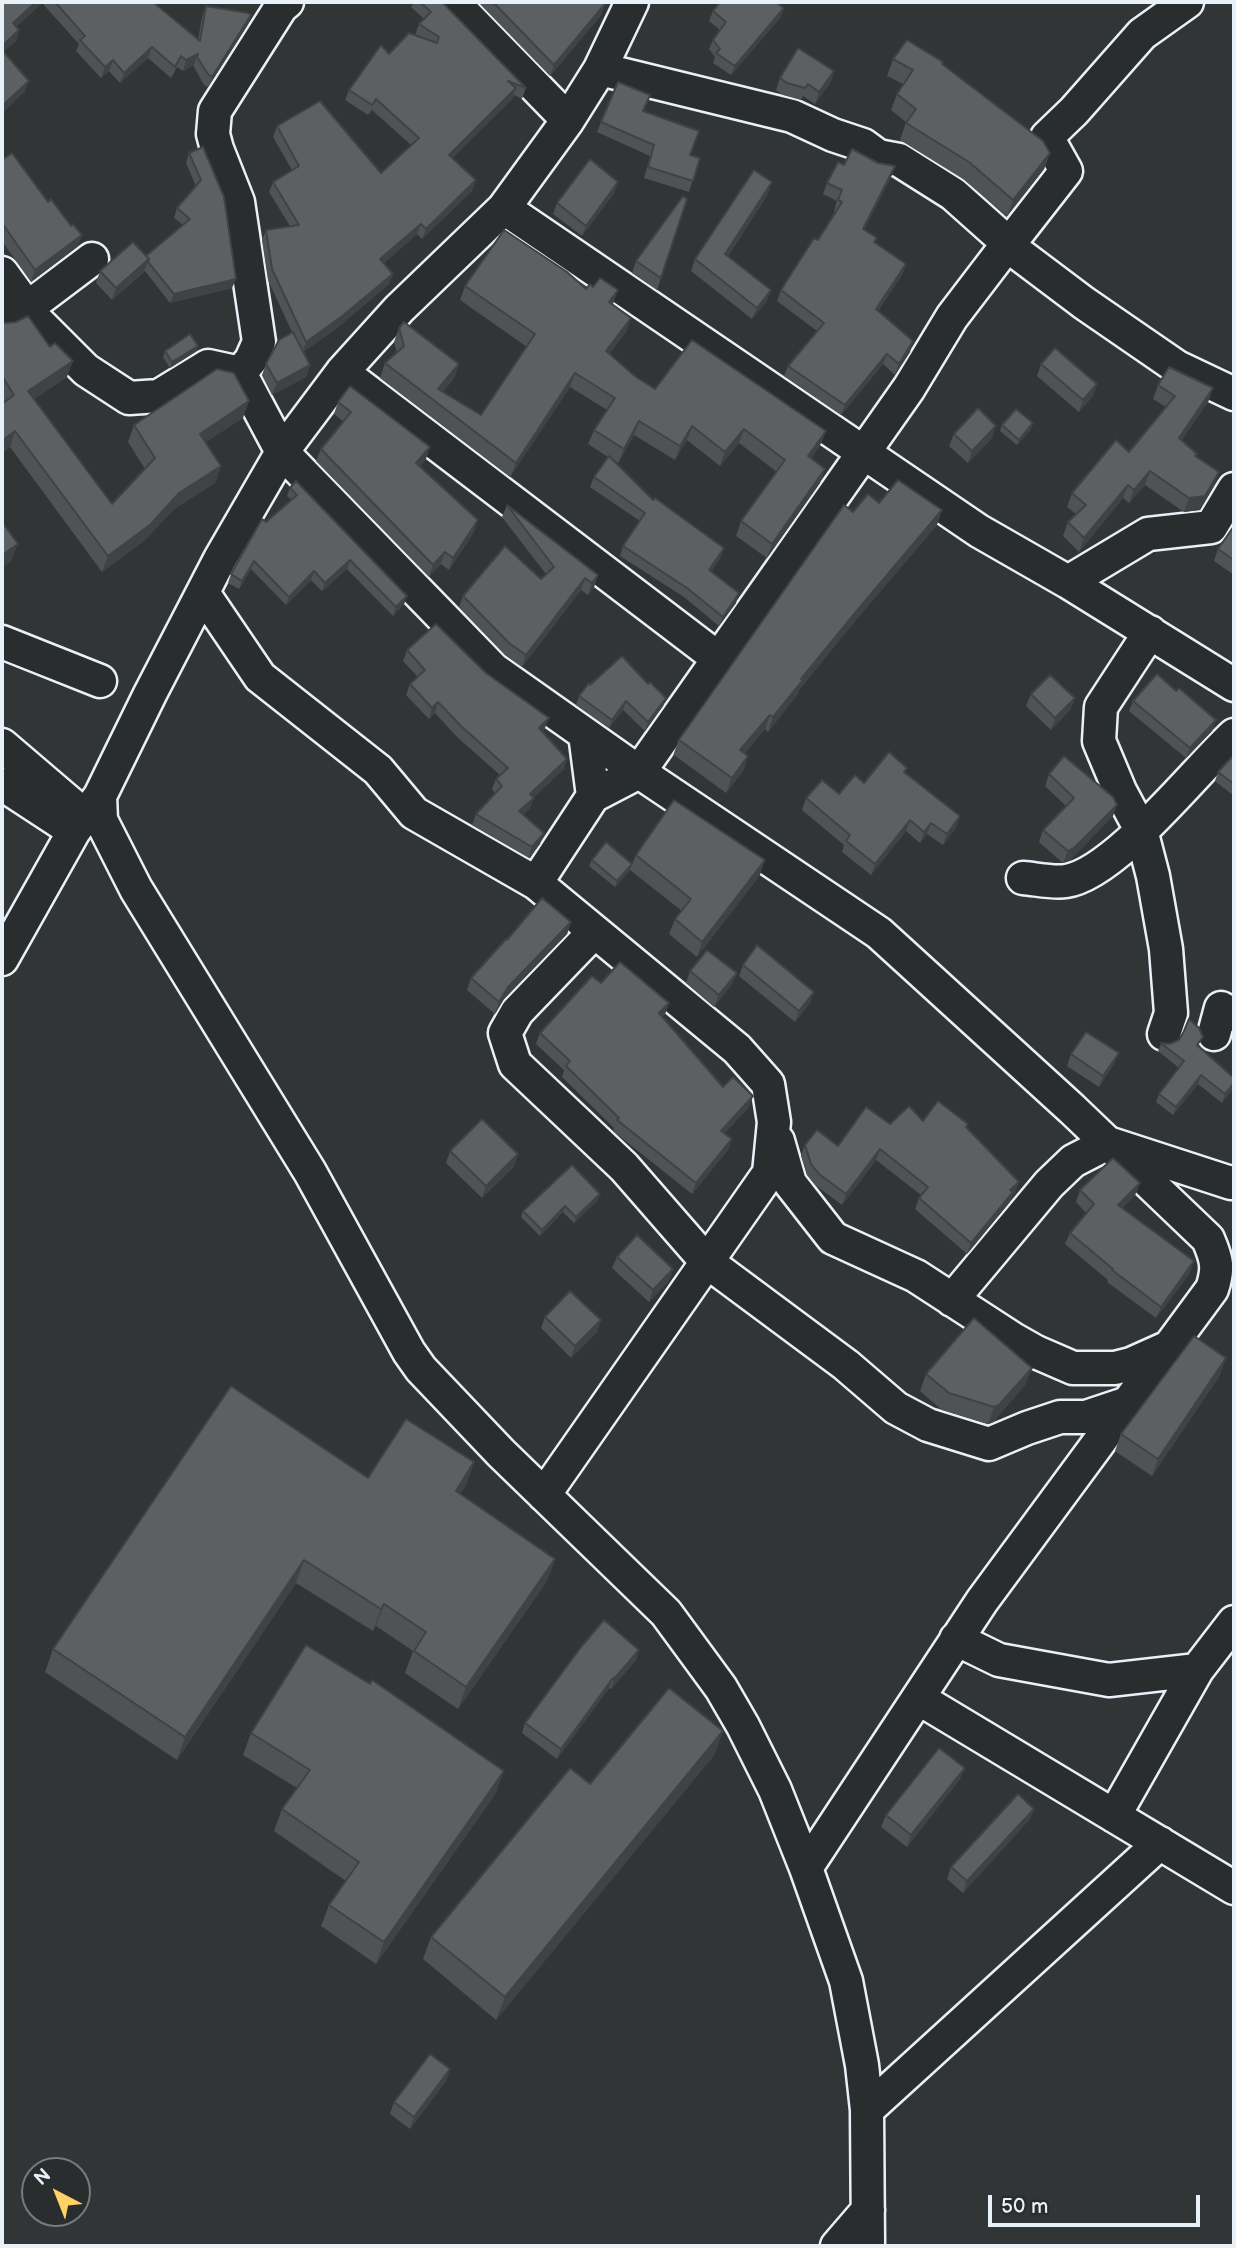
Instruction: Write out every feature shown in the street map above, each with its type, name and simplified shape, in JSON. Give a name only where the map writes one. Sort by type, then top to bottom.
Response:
[{"type":"street","points":[[240,373],[251,360],[259,342],[238,202],[213,134],[215,111],[281,7],[287,2]]},
{"type":"street","points":[[453,2],[568,120]]},
{"type":"street","points":[[2,959],[87,814],[203,593],[282,452],[342,372],[399,309],[504,208],[568,120],[600,69],[632,2]]},
{"type":"street","points":[[600,69],[792,116],[863,145],[878,156],[899,160],[953,194],[1009,244],[1066,171],[1047,137],[1074,111],[1142,34],[1187,2]]},
{"type":"street","points":[[504,208],[979,531],[1068,582],[1234,685]]},
{"type":"street","points":[[536,883],[593,796],[639,772],[909,388],[952,317],[1007,245],[1084,303],[1177,367],[1234,394]]},
{"type":"street","points":[[15,315],[92,259]]},
{"type":"street","points":[[2,273],[15,315]]},
{"type":"street","points":[[15,315],[37,321],[86,370],[129,398],[159,396],[208,366],[240,373],[282,452],[493,669],[639,772],[878,933],[1108,1143],[1208,1239],[1218,1272],[1212,1289],[982,1601],[806,1868]]},
{"type":"street","points":[[342,372],[719,659]]},
{"type":"street","points":[[1068,582],[1148,534],[1211,527],[1234,489]]},
{"type":"street","points":[[203,593],[260,677],[378,770],[414,813],[536,883],[737,1049],[768,1084],[774,1129],[790,1183],[833,1238],[916,1276],[1013,1339],[1073,1368],[1115,1368],[1170,1347]]},
{"type":"street","points":[[1150,632],[1101,707],[1099,741],[1120,791],[1141,830],[1153,876],[1166,948],[1171,1013],[1164,1034]]},
{"type":"street","points":[[2,642],[100,681]]},
{"type":"street","points":[[585,734],[593,796]]},
{"type":"street","points":[[1023,878],[1066,881],[1102,866],[1141,830],[1234,734]]},
{"type":"street","points":[[2,745],[87,814]]},
{"type":"street","points":[[2,784],[101,820],[136,889],[310,1172],[409,1352],[428,1377],[544,1495],[666,1613],[721,1688],[775,1790],[846,1981],[862,2065],[867,2110],[868,2246]]},
{"type":"street","points":[[594,932],[517,1012],[505,1033],[515,1065],[624,1167],[706,1261],[846,1365],[896,1408],[928,1425],[989,1444],[1060,1417],[1086,1417],[1128,1403]]},
{"type":"street","points":[[544,1495],[769,1173],[774,1129]]},
{"type":"street","points":[[952,1300],[1049,1184],[1073,1161],[1108,1143],[1231,1184],[1234,1182]]},
{"type":"street","points":[[1114,1816],[1197,1670],[1234,1622]]},
{"type":"street","points":[[956,1639],[999,1660],[1109,1680],[1197,1670]]},
{"type":"street","points":[[918,1698],[1234,1888]]},
{"type":"street","points":[[867,2110],[1160,1843]]},
{"type":"street","points":[[837,2246],[868,2210]]},
{"type":"building","points":[[2,2],[36,2],[13,23],[19,30],[2,46]]},
{"type":"building","points":[[55,2],[153,2],[200,41],[206,6],[251,15],[212,77],[197,57],[198,54],[186,60],[181,56],[175,67],[152,47],[124,73],[113,60],[105,67],[80,40],[85,36]]},
{"type":"building","points":[[420,2],[442,2],[526,88],[508,81],[516,88],[449,155],[476,180],[426,229],[421,224],[380,259],[393,274],[306,342],[272,269],[266,230],[299,225],[273,182],[299,166],[277,126],[320,101],[381,173],[419,138],[376,99],[372,105],[349,90],[381,45],[389,54],[409,33],[437,43],[439,37],[419,24],[431,12]]},
{"type":"building","points":[[493,2],[602,2],[605,4],[554,65]]},
{"type":"building","points":[[720,2],[779,2],[784,8],[735,66],[716,53],[720,49],[713,40],[726,22],[713,11]]},
{"type":"building","points":[[907,40],[943,62],[942,64],[1043,141],[1050,153],[1013,200],[969,162],[906,123],[916,109],[897,94],[913,70],[893,59]]},
{"type":"building","points":[[798,48],[834,71],[819,92],[808,84],[805,88],[780,78]]},
{"type":"building","points":[[2,50],[29,81],[2,106]]},
{"type":"building","points":[[618,82],[650,95],[643,111],[699,131],[690,155],[700,158],[693,181],[648,167],[654,145],[601,122]]},
{"type":"building","points":[[203,147],[224,197],[236,279],[174,294],[146,256],[190,219],[177,208],[201,180],[189,153]]},
{"type":"building","points":[[852,149],[878,163],[895,166],[863,229],[877,238],[874,242],[906,264],[876,309],[913,341],[899,364],[887,354],[845,405],[788,366],[824,323],[781,290],[814,238],[818,240],[842,202],[838,200],[842,190],[827,183],[838,162],[844,165]]},
{"type":"building","points":[[12,153],[48,202],[51,199],[71,226],[73,224],[82,235],[35,270],[2,223],[2,160]]},
{"type":"building","points":[[590,159],[618,182],[586,226],[557,203]]},
{"type":"building","points":[[754,170],[772,182],[725,254],[771,290],[757,308],[695,259]]},
{"type":"building","points":[[683,196],[687,199],[661,278],[636,261]]},
{"type":"building","points":[[504,230],[567,272],[586,289],[590,284],[593,287],[600,278],[618,290],[609,302],[631,318],[606,351],[636,377],[655,389],[692,340],[826,431],[808,456],[825,469],[772,544],[741,521],[785,460],[744,429],[725,452],[692,426],[680,446],[639,421],[624,449],[594,430],[615,398],[575,373],[516,463],[385,363],[404,346],[399,328],[404,322],[459,364],[438,389],[481,415],[535,334],[465,286]]},
{"type":"building","points":[[133,242],[149,259],[116,288],[100,271]]},
{"type":"building","points":[[28,316],[50,347],[55,343],[73,361],[28,391],[112,504],[155,458],[134,425],[217,369],[234,373],[249,401],[200,434],[221,466],[179,493],[151,524],[108,556],[15,431],[2,441],[2,404],[14,395],[2,376],[2,324],[16,322]]},
{"type":"building","points":[[293,332],[310,365],[277,383],[266,364],[279,340]]},
{"type":"building","points":[[190,334],[198,346],[172,362],[165,351]]},
{"type":"building","points":[[1055,348],[1097,384],[1083,400],[1041,364]]},
{"type":"building","points":[[1169,367],[1213,388],[1179,438],[1197,454],[1195,456],[1219,472],[1205,496],[1189,498],[1150,471],[1134,490],[1128,485],[1084,538],[1068,522],[1086,505],[1072,493],[1116,440],[1129,452],[1175,396],[1158,385]]},
{"type":"building","points":[[350,386],[430,447],[416,463],[478,520],[453,558],[445,552],[433,565],[321,449],[351,412],[338,402]]},
{"type":"building","points":[[978,408],[996,426],[972,451],[954,434]]},
{"type":"building","points":[[1016,409],[1033,423],[1019,440],[1002,425]]},
{"type":"building","points":[[609,456],[653,500],[655,498],[724,548],[709,570],[739,593],[723,617],[687,588],[623,546],[645,513],[594,477]]},
{"type":"building","points":[[898,480],[942,510],[801,679],[803,680],[773,717],[770,715],[740,750],[748,756],[732,778],[678,741],[844,505],[853,512],[868,494],[879,503]]},
{"type":"building","points":[[296,481],[407,596],[396,607],[350,560],[325,583],[314,571],[289,597],[254,561],[242,581],[231,574],[262,519],[266,522],[297,495],[290,488]]},
{"type":"building","points":[[507,505],[598,575],[592,583],[585,578],[526,655],[509,643],[463,596],[505,546],[541,579],[554,567]]},
{"type":"building","points":[[2,522],[18,544],[2,555]]},
{"type":"building","points":[[1234,526],[1234,560],[1218,549]]},
{"type":"building","points":[[436,624],[486,673],[549,718],[539,728],[567,759],[530,794],[534,798],[519,811],[544,833],[532,847],[476,814],[502,786],[496,779],[508,768],[438,702],[432,708],[410,684],[425,670],[407,650]]},
{"type":"building","points":[[622,656],[648,684],[650,682],[666,698],[648,722],[626,701],[612,720],[579,696],[589,683],[590,685]]},
{"type":"building","points":[[1157,674],[1176,691],[1179,688],[1216,720],[1190,748],[1133,701]]},
{"type":"building","points":[[1050,675],[1075,698],[1055,718],[1031,694]]},
{"type":"building","points":[[889,752],[907,768],[904,772],[960,816],[947,834],[931,823],[924,832],[910,820],[875,864],[846,841],[850,835],[806,798],[822,780],[839,794],[855,775],[864,783]]},
{"type":"building","points":[[1234,755],[1234,784],[1218,772]]},
{"type":"building","points":[[1064,756],[1113,797],[1117,805],[1068,851],[1043,830],[1074,798],[1049,774]]},
{"type":"building","points":[[674,800],[765,860],[702,942],[675,919],[691,899],[636,855]]},
{"type":"building","points":[[606,842],[632,864],[617,881],[592,860]]},
{"type":"building","points":[[542,898],[571,922],[508,987],[499,1002],[471,978]]},
{"type":"building","points":[[757,945],[814,992],[799,1011],[743,965]]},
{"type":"building","points":[[707,950],[737,973],[719,995],[690,971]]},
{"type":"building","points":[[620,962],[669,1003],[659,1013],[723,1087],[733,1077],[753,1096],[721,1131],[732,1139],[696,1183],[617,1120],[619,1118],[566,1066],[570,1061],[540,1033],[592,976],[601,983]]},
{"type":"building","points":[[1189,1019],[1199,1028],[1203,1037],[1197,1045],[1234,1078],[1234,1083],[1225,1094],[1201,1075],[1176,1107],[1159,1094],[1184,1061],[1161,1043],[1170,1044],[1179,1040]]},
{"type":"building","points":[[1086,1032],[1119,1053],[1103,1076],[1071,1054]]},
{"type":"building","points":[[938,1101],[968,1124],[966,1127],[1019,1182],[1010,1190],[1013,1192],[971,1243],[919,1198],[928,1187],[880,1149],[846,1194],[819,1174],[811,1164],[805,1145],[817,1130],[838,1146],[866,1107],[890,1124],[909,1106],[923,1121]]},
{"type":"building","points":[[482,1119],[518,1154],[486,1186],[450,1151]]},
{"type":"building","points":[[1113,1158],[1140,1183],[1118,1205],[1194,1261],[1161,1307],[1112,1270],[1070,1233],[1094,1204],[1080,1190]]},
{"type":"building","points":[[572,1165],[600,1194],[576,1217],[565,1206],[542,1230],[523,1211]]},
{"type":"building","points":[[637,1235],[673,1269],[653,1290],[617,1257]]},
{"type":"building","points":[[570,1291],[601,1320],[575,1346],[545,1317]]},
{"type":"building","points":[[974,1318],[1032,1368],[999,1405],[994,1407],[949,1393],[926,1374]]},
{"type":"building","points":[[1194,1336],[1226,1358],[1158,1459],[1121,1434]]},
{"type":"building","points":[[231,1386],[368,1478],[406,1419],[474,1462],[456,1491],[555,1559],[466,1687],[414,1651],[426,1632],[384,1604],[381,1609],[304,1560],[185,1737],[53,1649]]},
{"type":"building","points":[[604,1620],[639,1650],[613,1678],[561,1749],[525,1723]]},
{"type":"building","points":[[306,1645],[370,1684],[372,1680],[504,1771],[384,1942],[329,1905],[359,1862],[282,1809],[310,1770],[251,1733]]},
{"type":"building","points":[[669,1688],[723,1731],[505,1997],[431,1937],[570,1768],[590,1784]]},
{"type":"building","points":[[939,1748],[965,1768],[911,1835],[886,1815]]},
{"type":"building","points":[[1018,1794],[1034,1809],[967,1881],[951,1867]]},
{"type":"building","points":[[430,2054],[450,2069],[414,2117],[394,2102]]}]
